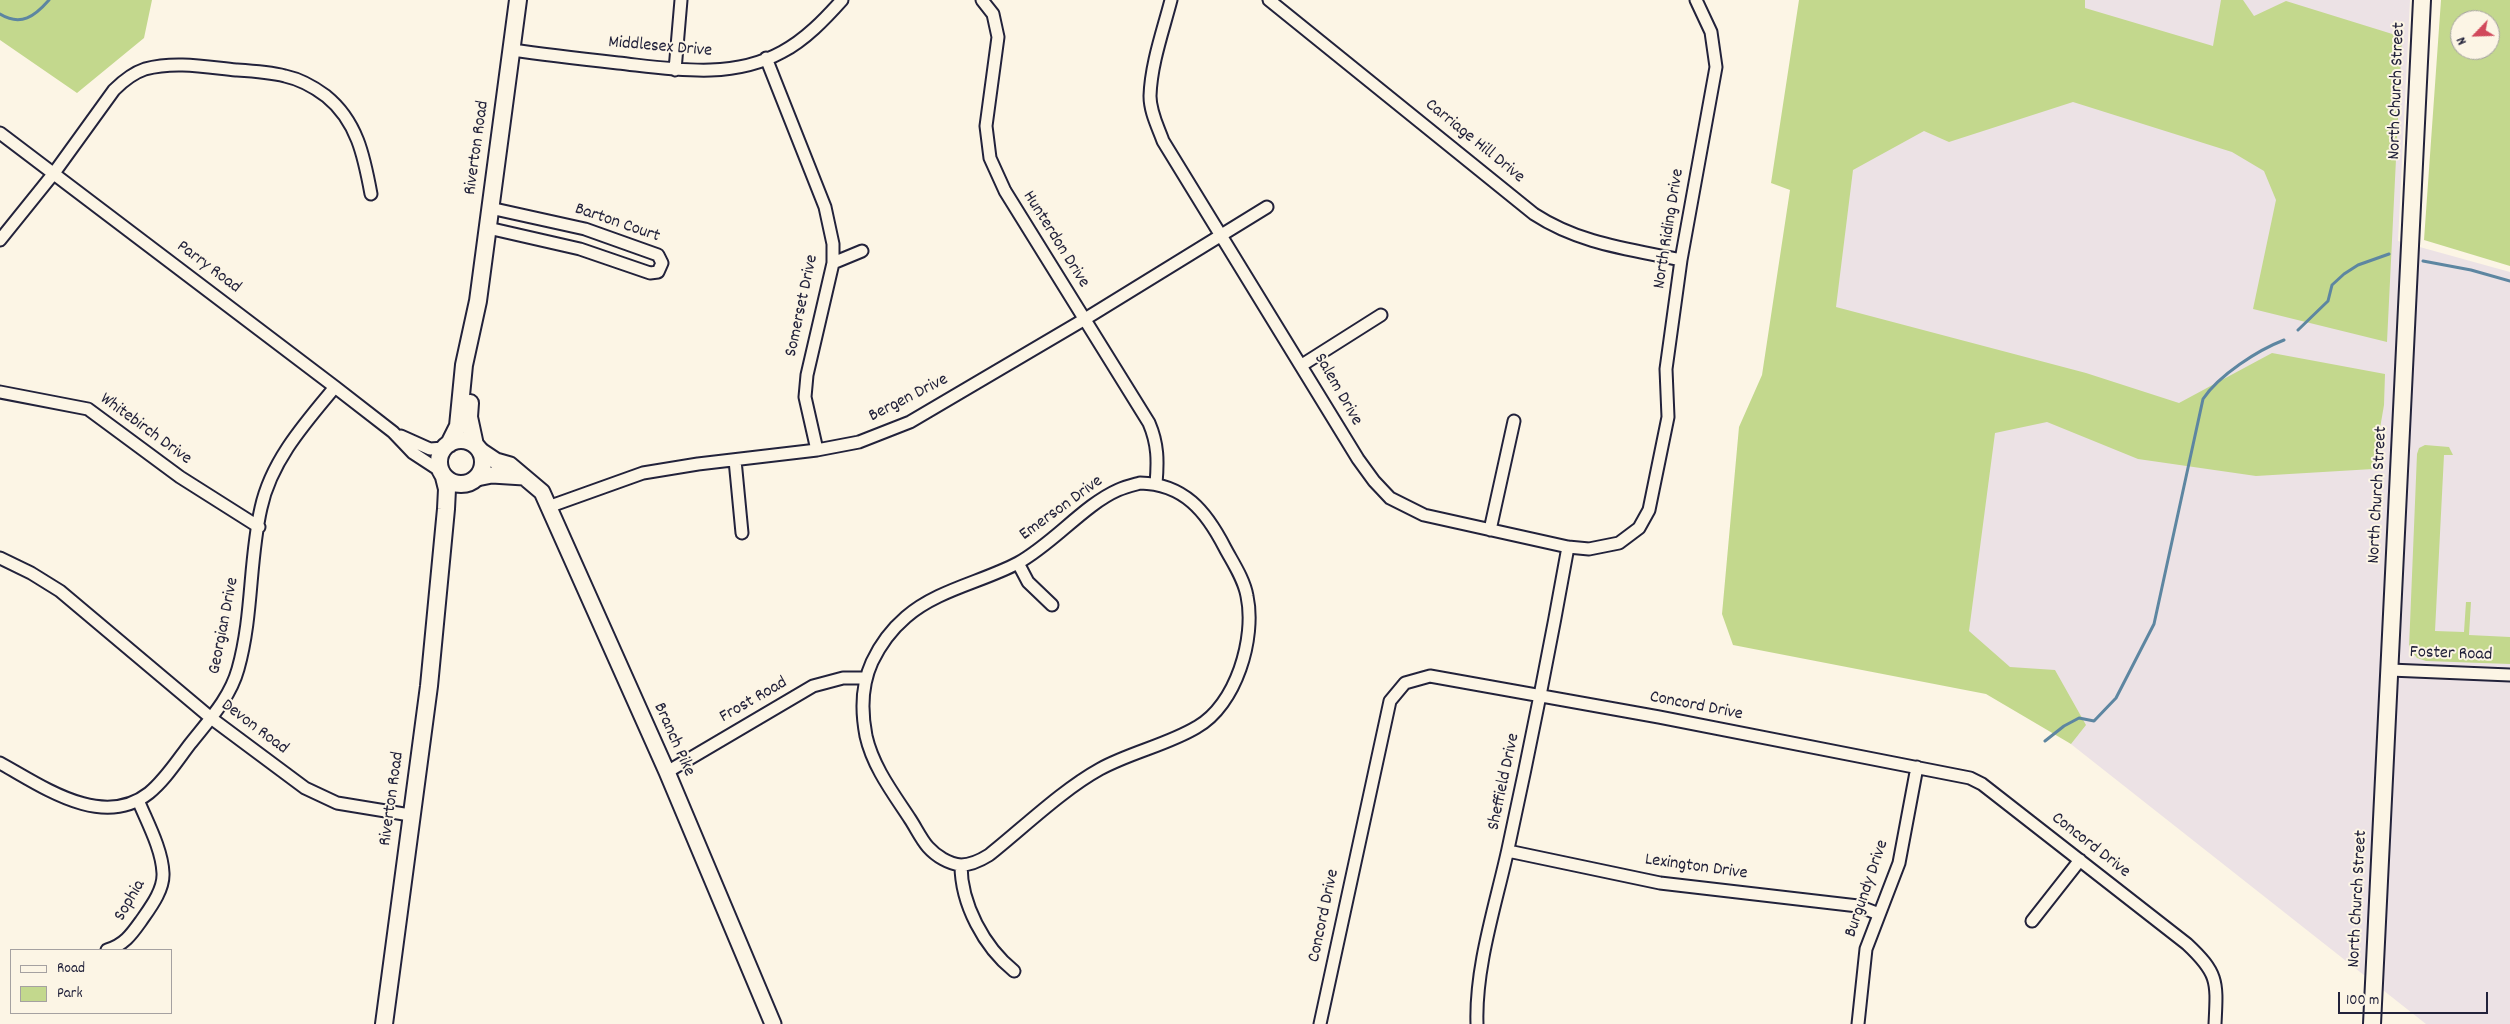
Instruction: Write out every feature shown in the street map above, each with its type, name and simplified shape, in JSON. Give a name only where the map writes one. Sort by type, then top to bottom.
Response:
[{"type":"main road","name":"Riverton Road","points":[[478,448],[469,417],[478,301],[518,0]]},
{"type":"main road","name":"North Church Street","points":[[2372,1024],[2422,0]]},
{"type":"main road","name":"Riverton Road","points":[[447,446],[458,426],[464,365],[478,301]]},
{"type":"main road","points":[[463,440],[478,448],[484,466],[473,481],[456,484],[443,474],[440,457],[447,446],[463,440]]},
{"type":"main road","name":"Riverton Road","points":[[384,1024],[410,815],[429,686],[447,490],[443,474]]},
{"type":"main road","name":"Riverton Road","points":[[440,580],[457,502],[473,481]]},
{"type":"street","points":[[675,70],[681,0]]},
{"type":"street","name":"Middlesex Drive","points":[[512,50],[675,70],[722,70],[781,52],[802,39],[842,0]]},
{"type":"street","name":"Hunterdon Drive","points":[[982,0],[993,14],[998,37],[986,126],[990,158],[1004,191],[1149,423],[1156,438],[1158,460],[1156,484]]},
{"type":"street","name":"Salem Drive","points":[[1171,0],[1154,65],[1150,97],[1154,119],[1163,141],[1358,459],[1374,481],[1390,498],[1424,515],[1568,547],[1602,548],[1619,543],[1639,528],[1649,510],[1657,467]]},
{"type":"street","name":"Carriage Hill Drive","points":[[1269,0],[1534,214],[1551,225],[1584,240],[1681,260]]},
{"type":"street","name":"North Riding Drive","points":[[1657,467],[1668,417],[1666,369],[1681,260],[1716,67],[1711,32],[1696,0]]},
{"type":"street","name":"Somerset Drive","points":[[766,58],[825,207],[833,244],[833,263],[807,375],[805,397],[817,450]]},
{"type":"street","points":[[0,240],[54,173],[114,90],[122,82],[143,70],[182,65],[287,76],[326,96],[348,119],[355,132],[365,160],[371,194]]},
{"type":"street","name":"Parry Road","points":[[0,133],[335,387],[393,432],[412,453],[443,474]]},
{"type":"street","name":"Bergen Drive","points":[[548,507],[643,473],[817,450],[859,442],[910,422],[1221,237],[1267,207]]},
{"type":"street","name":"Barton Court","points":[[488,228],[580,249],[650,273],[658,272],[662,263],[658,255],[585,229],[490,208]]},
{"type":"street","points":[[833,263],[862,251]]},
{"type":"street","points":[[1302,365],[1381,315]]},
{"type":"street","name":"Georgian Drive","points":[[0,763],[78,804],[110,808],[138,800],[165,777],[227,697],[238,669],[246,630],[261,508],[272,474],[290,444],[335,387]]},
{"type":"street","name":"Whitebirch Drive","points":[[0,392],[88,409],[180,477],[259,527]]},
{"type":"street","points":[[1490,530],[1514,421]]},
{"type":"street","name":"Parry Road","points":[[393,432],[430,449],[447,446]]},
{"type":"street","name":"Branch Pike","points":[[478,448],[496,461],[510,465],[542,492],[667,772],[773,1024]]},
{"type":"street","points":[[735,460],[742,533]]},
{"type":"street","points":[[473,481],[492,475],[526,478]]},
{"type":"street","name":"Emerson Drive","points":[[1140,483],[1156,484],[1175,489],[1196,504],[1219,537],[1244,584],[1249,622],[1245,647],[1232,691],[1218,711],[1199,726],[1100,769],[1078,784],[989,856],[976,862],[961,865],[946,861],[928,847],[883,778],[866,737],[862,691],[880,646],[906,617],[930,601],[1018,563],[1047,545],[1098,503],[1118,490],[1140,483]]},
{"type":"street","name":"Sheffield Drive","points":[[1477,1024],[1476,1005],[1488,940],[1541,696],[1568,547]]},
{"type":"street","name":"Devon Road","points":[[0,558],[31,573],[60,591],[211,718],[305,788],[337,804],[410,815]]},
{"type":"street","points":[[1018,563],[1028,582],[1052,605]]},
{"type":"street","name":"Foster Road","points":[[2390,670],[2510,675]]},
{"type":"street","name":"Concord Drive","points":[[1320,1024],[1390,701],[1396,692],[1411,680],[1430,676],[1970,778],[1982,784],[2080,860],[2203,959],[2216,984],[2215,1024]]},
{"type":"street","name":"Frost Road","points":[[667,772],[813,686],[843,678],[866,678]]},
{"type":"street","name":"Burgundy Drive","points":[[1858,1024],[1866,950],[1899,863],[1917,767]]},
{"type":"street","name":"Sophia","points":[[111,949],[119,947],[130,938],[154,902],[162,885],[164,873],[156,846],[138,800]]},
{"type":"street","name":"Lexington Drive","points":[[1508,851],[1660,883],[1858,906],[1879,914]]},
{"type":"street","points":[[2032,921],[2080,860]]},
{"type":"street","points":[[961,865],[961,880],[977,924],[999,959],[1014,971]]},
{"type":"shaded area","points":[[1816,0],[2410,0],[2398,241],[2510,272],[2510,1024],[2426,1024],[1750,491]]},
{"type":"green space","points":[[0,0],[152,0],[144,38],[77,93],[0,40]]},
{"type":"green space","points":[[1799,0],[2085,0],[2085,8],[2213,46],[2221,0],[2243,0],[2254,16],[2286,1],[2402,37],[2387,342],[2253,309],[2276,200],[2264,171],[2232,152],[2073,102],[1949,142],[1924,131],[1853,170],[1836,307],[2086,373],[2179,403],[2272,353],[2385,374],[2384,405],[2373,469],[2256,476],[2138,459],[2047,422],[1995,433],[1969,631],[2010,667],[2055,670],[2086,725],[2071,744],[1986,694],[1733,645],[1722,614],[1739,427],[1762,375],[1790,190],[1771,183]]},
{"type":"green space","points":[[2441,0],[2510,0],[2510,266],[2424,240]]},
{"type":"green space","points":[[2425,445],[2449,447],[2453,455],[2444,455],[2435,631],[2464,632],[2466,602],[2471,602],[2469,635],[2510,637],[2510,664],[2426,661],[2417,658],[2409,648],[2417,454],[2419,448]]},
{"type":"waterway","points":[[0,14],[8,18],[21,20],[33,15],[49,0]]},
{"type":"waterway","points":[[2298,330],[2328,301],[2332,285],[2344,274],[2358,265],[2389,254]]},
{"type":"waterway","points":[[2423,261],[2471,270],[2510,281]]},
{"type":"waterway","points":[[2045,741],[2064,726],[2079,718],[2094,721],[2116,698],[2154,624],[2203,399],[2229,372],[2263,350],[2284,340]]}]
